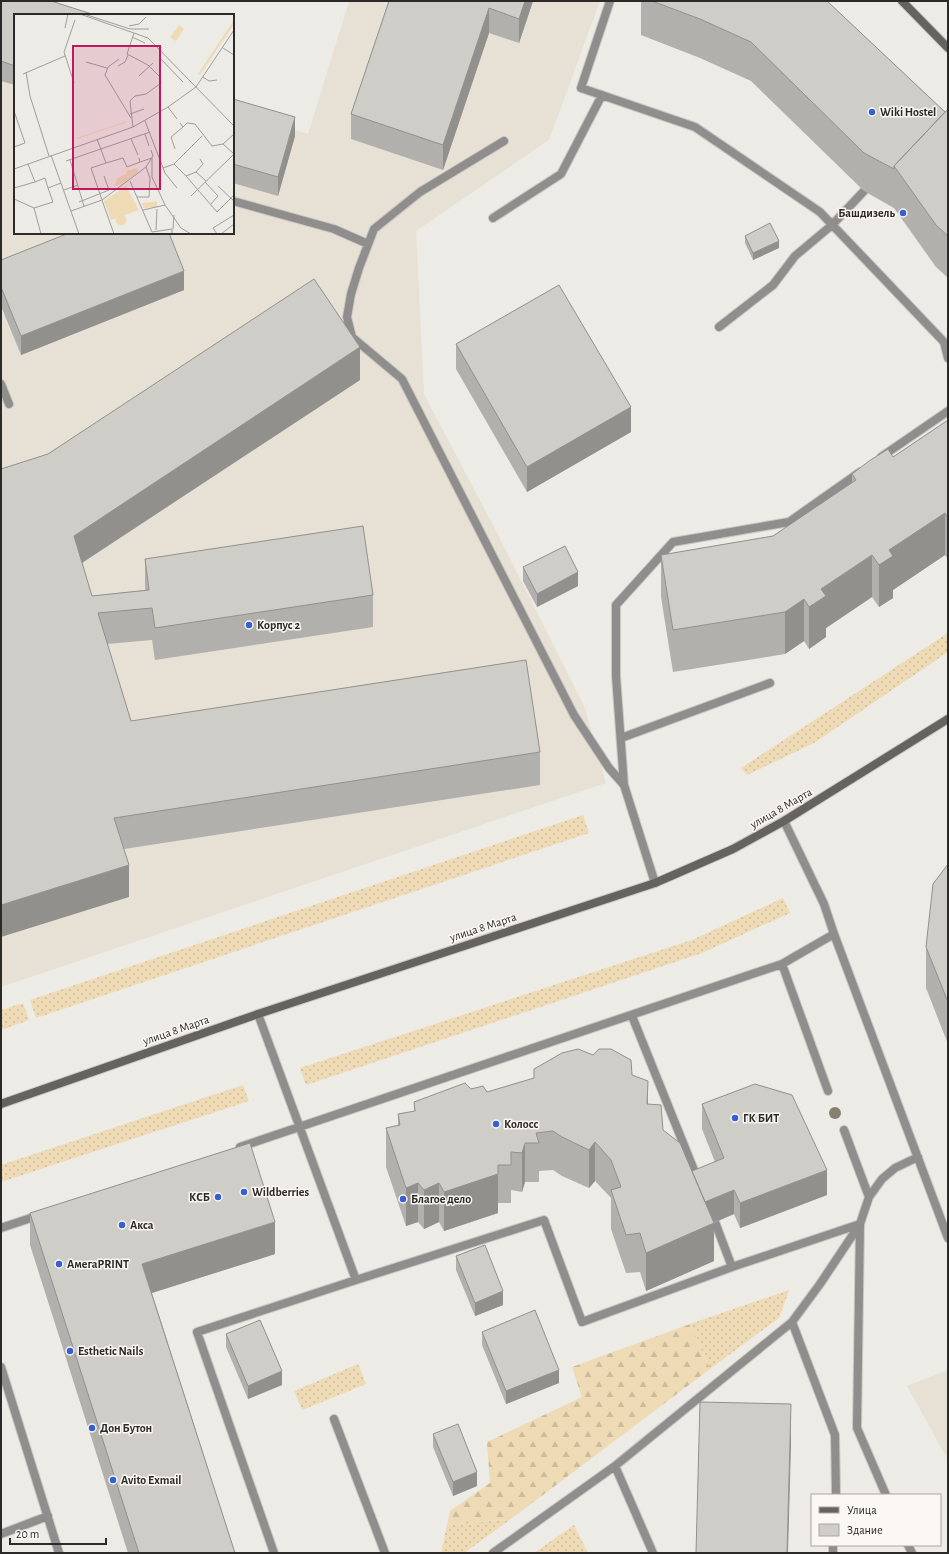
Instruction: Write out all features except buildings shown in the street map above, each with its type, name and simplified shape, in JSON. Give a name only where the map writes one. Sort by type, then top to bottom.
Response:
[{"type":"main road","points":[[902,1],[948,48]]},
{"type":"main road","name":"улица 8 Марта","points":[[1,1104],[258,1014],[655,883],[733,849],[784,821],[948,719]]},
{"type":"lane","points":[[610,1],[581,88],[695,127],[820,212],[944,342],[948,358]]},
{"type":"lane","points":[[493,218],[561,174],[602,95]]},
{"type":"lane","points":[[504,141],[420,192],[374,229],[353,287],[347,317],[352,337],[402,379],[574,715],[609,768],[624,785]]},
{"type":"lane","points":[[719,327],[773,285],[795,256],[832,225],[864,191]]},
{"type":"lane","points":[[234,201],[334,229],[368,244]]},
{"type":"lane","points":[[1,384],[9,404]]},
{"type":"lane","points":[[655,883],[624,785],[616,676],[616,605],[673,542],[789,522],[948,411]]},
{"type":"lane","points":[[621,738],[770,683]]},
{"type":"lane","points":[[784,821],[824,904],[948,1238]]},
{"type":"lane","points":[[236,1149],[782,964],[834,934]]},
{"type":"lane","points":[[782,964],[828,1091]]},
{"type":"lane","points":[[258,1014],[356,1280]]},
{"type":"lane","points":[[632,1016],[700,1184]]},
{"type":"lane","points":[[844,1130],[869,1197]]},
{"type":"lane","points":[[493,1553],[615,1466],[792,1322],[820,1284],[860,1224],[869,1197],[882,1179],[894,1168],[918,1157]]},
{"type":"lane","points":[[1,1228],[46,1213]]},
{"type":"lane","points":[[274,1553],[197,1332],[544,1220],[582,1322],[732,1267],[860,1224]]},
{"type":"lane","points":[[715,1222],[732,1267]]},
{"type":"lane","points":[[860,1224],[856,1428],[886,1494]]},
{"type":"lane","points":[[792,1322],[835,1435],[836,1494]]},
{"type":"lane","points":[[1,1367],[60,1553]]},
{"type":"lane","points":[[334,1419],[385,1553]]},
{"type":"lane","points":[[615,1466],[653,1553]]},
{"type":"lane","points":[[1,1534],[48,1516]]},
{"type":"shaded area","points":[[1,1],[14,14],[14,234],[234,234],[234,111],[308,134],[349,1],[600,1],[549,140],[416,231],[424,394],[494,527],[585,708],[606,783],[1,987]]},
{"type":"shaded area","points":[[948,1370],[948,1460],[907,1386]]},
{"type":"green space","points":[[948,633],[948,652],[814,743],[747,775],[741,768]]},
{"type":"green space","points":[[583,815],[589,833],[36,1018],[30,1000]]},
{"type":"green space","points":[[783,898],[790,913],[702,953],[306,1085],[300,1068],[692,940]]},
{"type":"green space","points":[[23,1003],[29,1020],[1,1030],[1,1010]]},
{"type":"green space","points":[[243,1085],[249,1101],[1,1182],[1,1165]]},
{"type":"green space","points":[[789,1290],[779,1318],[710,1369],[690,1324]]},
{"type":"green space","points":[[690,1324],[710,1369],[511,1519],[447,1525],[450,1511],[490,1483],[487,1442],[582,1397],[572,1367]]},
{"type":"green space","points":[[358,1364],[366,1384],[302,1410],[294,1391]]},
{"type":"green space","points":[[511,1519],[464,1553],[441,1553],[447,1525]]},
{"type":"green space","points":[[574,1525],[588,1553],[534,1553]]},
{"type":"place","name":"Wiki Hostel","points":[[872,112]]},
{"type":"place","name":"Башдизель","points":[[903,213]]},
{"type":"place","name":"Корпус 2","points":[[249,625]]},
{"type":"place","name":"ГК БИТ","points":[[735,1118]]},
{"type":"place","name":"Колосс","points":[[496,1124]]},
{"type":"place","name":"Wildberries","points":[[244,1192]]},
{"type":"place","name":"КСБ","points":[[218,1197]]},
{"type":"place","name":"Благое дело","points":[[403,1199]]},
{"type":"place","name":"Акса","points":[[122,1225]]},
{"type":"place","name":"АмегаPRINT","points":[[59,1264]]},
{"type":"place","name":"Esthetic Nails","points":[[70,1351]]},
{"type":"place","name":"Дон Бутон","points":[[92,1428]]},
{"type":"place","name":"Avito Exmail","points":[[113,1480]]}]
